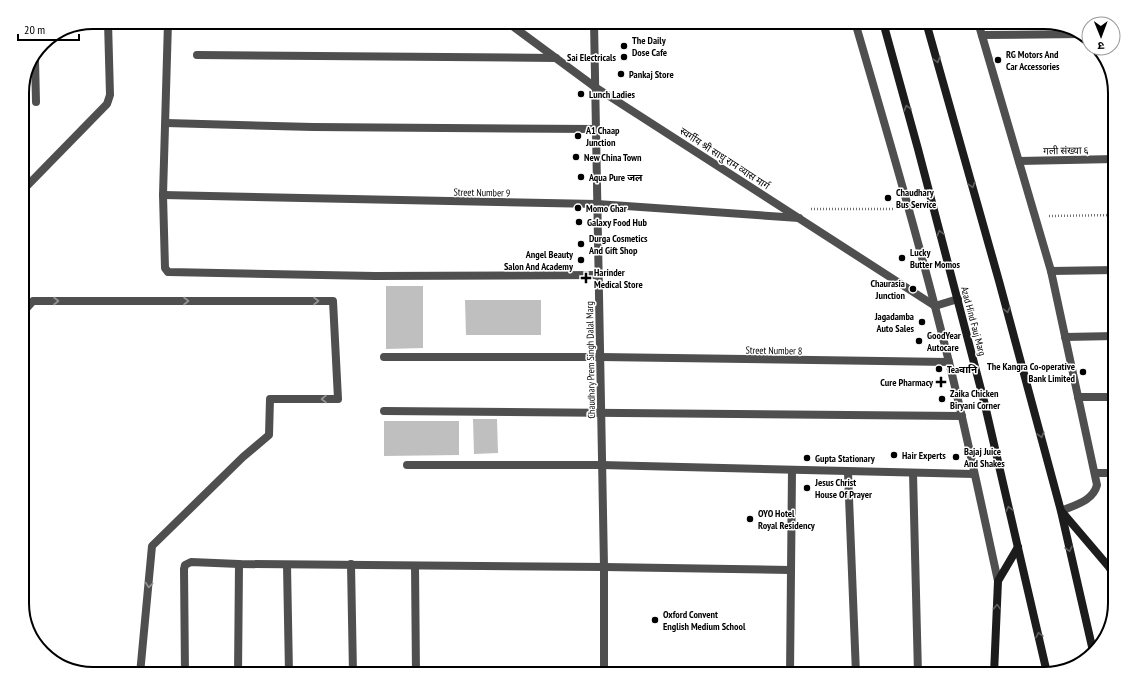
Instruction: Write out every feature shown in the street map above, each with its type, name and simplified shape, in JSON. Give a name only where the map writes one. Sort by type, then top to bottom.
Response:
[{"type":"main road","name":"Azad Hind Fauj Marg","points":[[884,29],[918,149],[984,401],[1046,667]]},
{"type":"main road","points":[[928,29],[999,281],[1061,511],[1092,645]]},
{"type":"main road","points":[[1061,511],[1108,566]]},
{"type":"main road","points":[[994,667],[998,580],[1018,547]]},
{"type":"street","points":[[29,183],[107,104],[110,95],[108,29]]},
{"type":"street","points":[[168,29],[163,195],[165,268],[168,272],[375,276],[599,275]]},
{"type":"street","name":"स्वर्गीय श्री साधु राम व्यास मार्ग","points":[[517,29],[596,87],[935,306]]},
{"type":"street","name":"Chaudhary Prem Singh Dalal Marg","points":[[594,29],[604,567],[604,667]]},
{"type":"street","points":[[857,29],[935,306],[962,416],[998,580]]},
{"type":"street","points":[[980,29],[1051,271],[1097,485],[1091,498],[1061,511]]},
{"type":"street","points":[[982,35],[1069,34]]},
{"type":"street","points":[[197,55],[556,58]]},
{"type":"street","points":[[35,67],[36,102]]},
{"type":"street","points":[[166,123],[313,127],[596,129]]},
{"type":"street","name":"गली संख्या ६","points":[[1018,161],[1108,159]]},
{"type":"street","name":"Street Number 9","points":[[163,195],[597,204],[799,218]]},
{"type":"street","points":[[1051,271],[1108,270]]},
{"type":"street","points":[[935,306],[958,299]]},
{"type":"street","points":[[29,305],[33,301],[333,301],[338,399],[270,399],[269,435],[243,456],[152,546],[141,667]]},
{"type":"street","points":[[1065,336],[1108,336]]},
{"type":"street","name":"Street Number 8","points":[[384,357],[949,362]]},
{"type":"street","points":[[1078,397],[1108,397]]},
{"type":"street","points":[[384,411],[962,416]]},
{"type":"street","points":[[408,464],[602,465],[974,474]]},
{"type":"street","points":[[790,667],[792,470]]},
{"type":"street","points":[[848,472],[856,667]]},
{"type":"street","points":[[1094,473],[1108,472]]},
{"type":"street","points":[[913,473],[918,667]]},
{"type":"street","points":[[185,667],[184,569],[185,565],[191,562],[239,564],[351,564],[790,570]]},
{"type":"street","points":[[238,667],[239,564]]},
{"type":"street","points":[[287,564],[289,667]]},
{"type":"street","points":[[351,564],[353,667]]},
{"type":"street","points":[[415,566],[416,667]]},
{"type":"path","points":[[808,209],[909,210]]},
{"type":"path","points":[[1035,217],[1108,215]]},
{"type":"building","points":[[386,286],[423,286],[423,348],[386,349]]},
{"type":"building","points":[[465,300],[541,300],[541,335],[466,335]]},
{"type":"building","points":[[473,419],[497,419],[498,453],[474,454]]},
{"type":"building","points":[[384,421],[459,421],[459,455],[384,456]]},
{"type":"place","name":"The Daily Dose Cafe","points":[[624,46]]},
{"type":"place","name":"Sai Electricals","points":[[624,57]]},
{"type":"place","name":"RG Motors And Car Accessories","points":[[998,60]]},
{"type":"place","name":"Pankaj Store","points":[[621,74]]},
{"type":"place","name":"Lunch Ladies","points":[[581,94]]},
{"type":"place","name":"A1 Chaap Junction","points":[[578,136]]},
{"type":"place","name":"New China Town","points":[[576,157]]},
{"type":"place","name":"Aqua Pure जल","points":[[581,177]]},
{"type":"place","name":"Chaudhary Bus Service","points":[[888,198]]},
{"type":"place","name":"Momo Ghar","points":[[578,208]]},
{"type":"place","name":"Galaxy Food Hub","points":[[579,222]]},
{"type":"place","name":"Durga Cosmetics And Gift Shop","points":[[581,244]]},
{"type":"place","name":"Lucky Butter Momos","points":[[902,258]]},
{"type":"place","name":"Angel Beauty Salon And Academy","points":[[581,260]]},
{"type":"place","name":"Harinder Medical Store","points":[[586,278]]},
{"type":"place","name":"Chaurasia Junction","points":[[913,289]]},
{"type":"place","name":"Jagadamba Auto Sales","points":[[922,322]]},
{"type":"place","name":"GoodYear Autocare","points":[[919,341]]},
{"type":"place","name":"Teaवानि","points":[[939,369]]},
{"type":"place","name":"The Kangra Co-operative Bank Limited","points":[[1083,372]]},
{"type":"place","name":"Cure Pharmacy","points":[[941,382]]},
{"type":"place","name":"Zaika Chicken Biryani Corner","points":[[942,399]]},
{"type":"place","name":"Hair Experts","points":[[894,455]]},
{"type":"place","name":"Bajaj Juice And Shakes","points":[[956,457]]},
{"type":"place","name":"Gupta Stationary","points":[[807,458]]},
{"type":"place","name":"Jesus Christ House Of Prayer","points":[[807,488]]},
{"type":"place","name":"OYO Hotel Royal Residency","points":[[750,519]]},
{"type":"place","name":"Oxford Convent English Medium School","points":[[655,620]]}]
